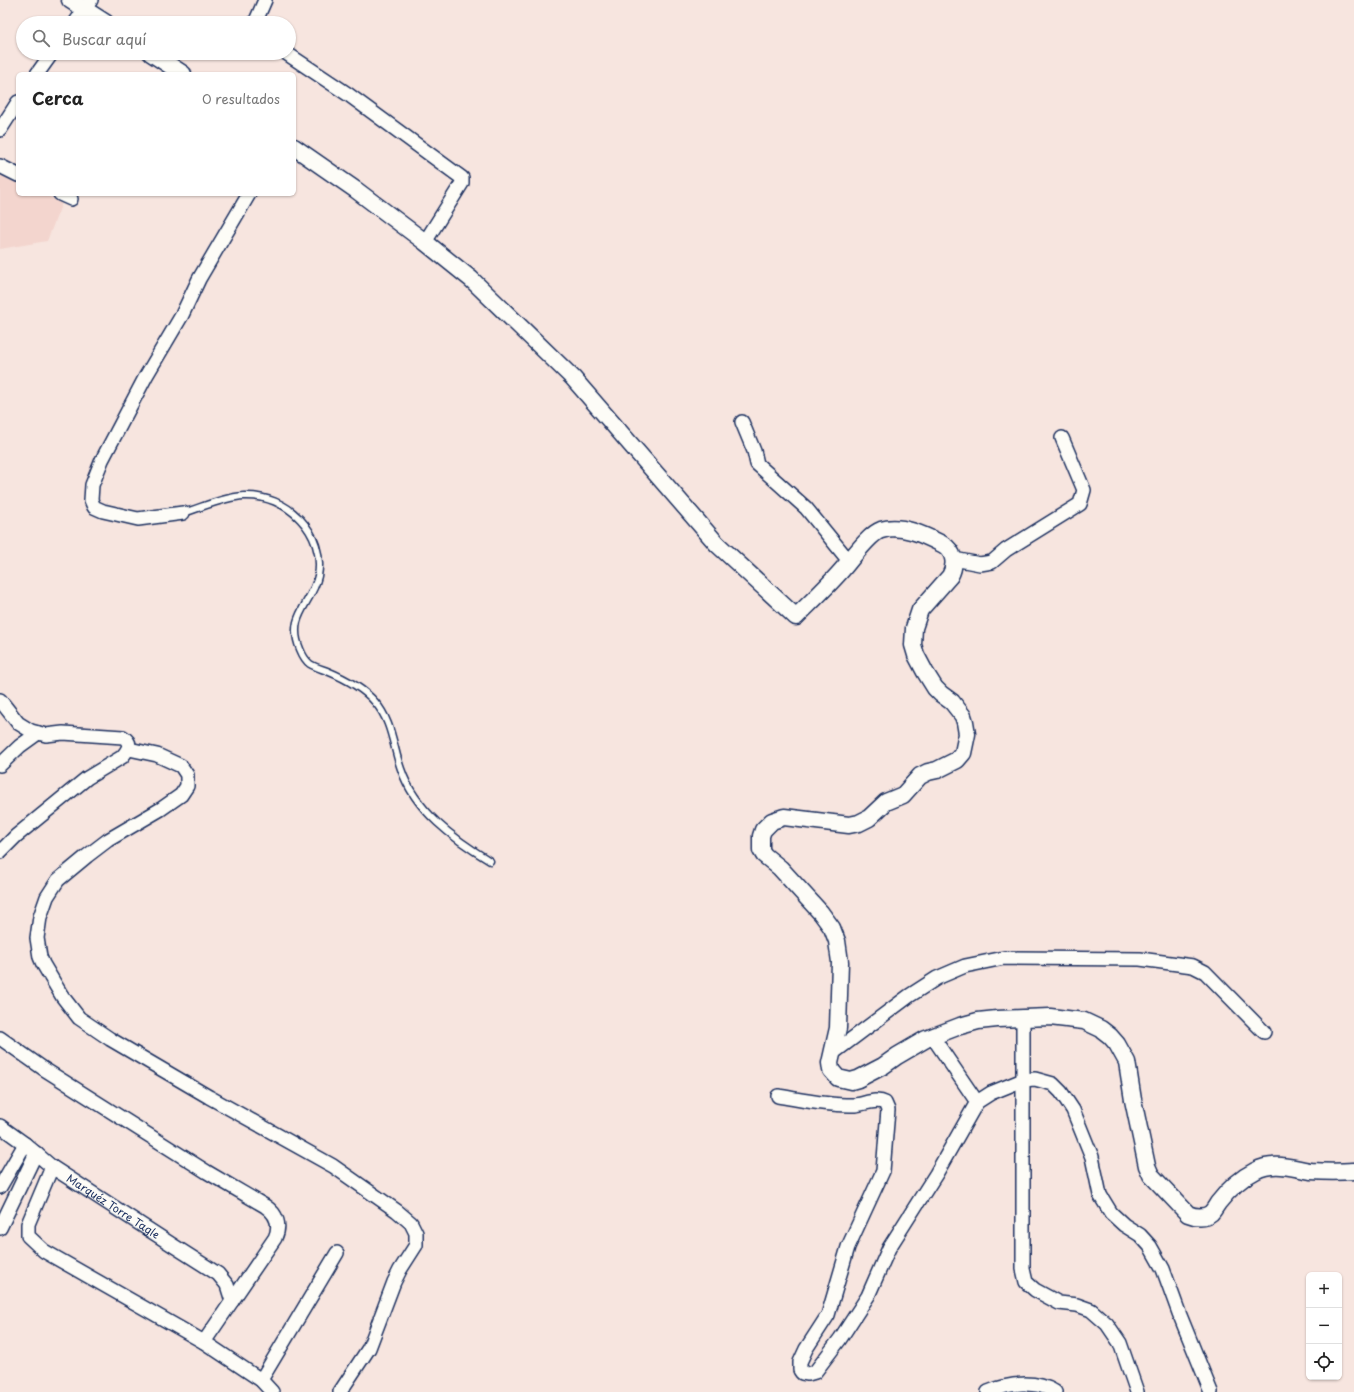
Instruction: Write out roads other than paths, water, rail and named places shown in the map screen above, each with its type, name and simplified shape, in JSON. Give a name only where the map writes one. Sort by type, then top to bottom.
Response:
[{"type":"street","points":[[70,0],[88,5],[99,16]]},
{"type":"street","points":[[258,16],[265,0]]},
{"type":"street","points":[[80,16],[88,5]]},
{"type":"street","points":[[38,72],[47,60]]},
{"type":"street","points":[[162,60],[180,72]]},
{"type":"street","points":[[296,60],[349,95],[462,178],[462,183],[425,242]]},
{"type":"street","points":[[0,130],[16,105]]},
{"type":"street","points":[[296,148],[356,190],[472,279],[573,378],[717,544],[796,617],[841,572],[873,535],[880,531],[900,529],[912,532],[944,545],[952,554],[954,559],[953,571],[920,610],[914,628],[913,645],[916,655],[935,688],[952,702],[963,716],[967,734],[963,753],[957,760],[937,770],[920,776],[903,795],[886,802],[869,818],[859,823],[849,825],[784,817],[772,821],[767,825],[761,836],[760,843],[764,855],[780,868],[821,913],[832,928],[837,941],[840,962],[838,1028],[830,1063],[831,1070],[838,1078],[851,1081],[858,1080],[883,1066],[911,1047],[932,1036],[960,1026],[997,1018],[1050,1017],[1084,1021],[1101,1029],[1117,1044],[1127,1062],[1133,1100],[1147,1166],[1151,1175],[1185,1211],[1192,1216],[1202,1217],[1211,1212],[1226,1193],[1235,1185],[1252,1172],[1267,1166],[1280,1165],[1312,1171],[1354,1171]]},
{"type":"street","points":[[0,166],[16,173]]},
{"type":"street","points":[[183,513],[138,519],[103,511],[94,507],[91,500],[92,485],[102,460],[132,402],[182,315],[206,267],[248,196]]},
{"type":"street","points":[[742,422],[754,451],[757,464],[806,508],[849,561]]},
{"type":"street","points":[[954,559],[980,564],[992,562],[1006,550],[1080,504],[1084,490],[1062,438]]},
{"type":"street","points":[[0,700],[18,724],[38,734],[123,737],[128,742],[129,749],[122,757],[87,778],[16,836],[0,852]]},
{"type":"street","points":[[0,765],[20,746],[38,734]]},
{"type":"street","points":[[129,749],[157,755],[181,766],[187,775],[187,786],[181,795],[161,809],[108,840],[58,880],[47,897],[40,917],[37,938],[40,957],[47,972],[62,996],[79,1018],[110,1039],[209,1097],[334,1166],[397,1211],[411,1223],[416,1234],[416,1245],[394,1282],[369,1348],[340,1392]]},
{"type":"street","points":[[833,1053],[892,1007],[936,978],[965,966],[1004,958],[1140,959],[1193,966],[1205,972],[1264,1032]]},
{"type":"street","points":[[1024,1017],[1023,1269],[1026,1282],[1035,1290],[1059,1303],[1077,1305],[1091,1310],[1108,1324],[1120,1343],[1137,1392]]},
{"type":"street","points":[[932,1036],[977,1102]]},
{"type":"street","points":[[0,1038],[44,1069],[274,1213],[278,1228],[275,1238],[204,1342]]},
{"type":"street","points":[[778,1096],[856,1105],[880,1101],[885,1103],[888,1110],[883,1171],[848,1247],[828,1315],[806,1349],[800,1362],[800,1370],[802,1373],[808,1374],[815,1372],[840,1340],[868,1296],[889,1248],[936,1174],[977,1102],[991,1093],[1024,1080],[1035,1080],[1053,1084],[1061,1092],[1073,1110],[1092,1157],[1100,1195],[1111,1214],[1124,1225],[1140,1235],[1150,1246],[1163,1269],[1211,1392]]},
{"type":"street","name":"Marquéz Torre Tagle","points":[[0,1126],[25,1144],[52,1167],[218,1274],[227,1285],[232,1301]]},
{"type":"street","points":[[0,1187],[25,1144]]},
{"type":"street","points":[[0,1228],[36,1153]]},
{"type":"street","points":[[52,1167],[28,1224],[28,1236],[44,1250],[204,1342],[261,1380],[272,1392]]},
{"type":"street","points":[[261,1380],[337,1253]]},
{"type":"street","points":[[988,1392],[1004,1386],[1015,1388],[1041,1385],[1055,1392]]},
{"type":"lane","points":[[183,513],[235,497],[254,496],[274,501],[284,506],[302,521],[316,544],[319,564],[315,586],[300,612],[297,621],[297,640],[304,657],[310,664],[345,680],[372,698],[388,723],[400,768],[405,782],[413,794],[421,805],[443,827],[463,843],[490,861]]}]
